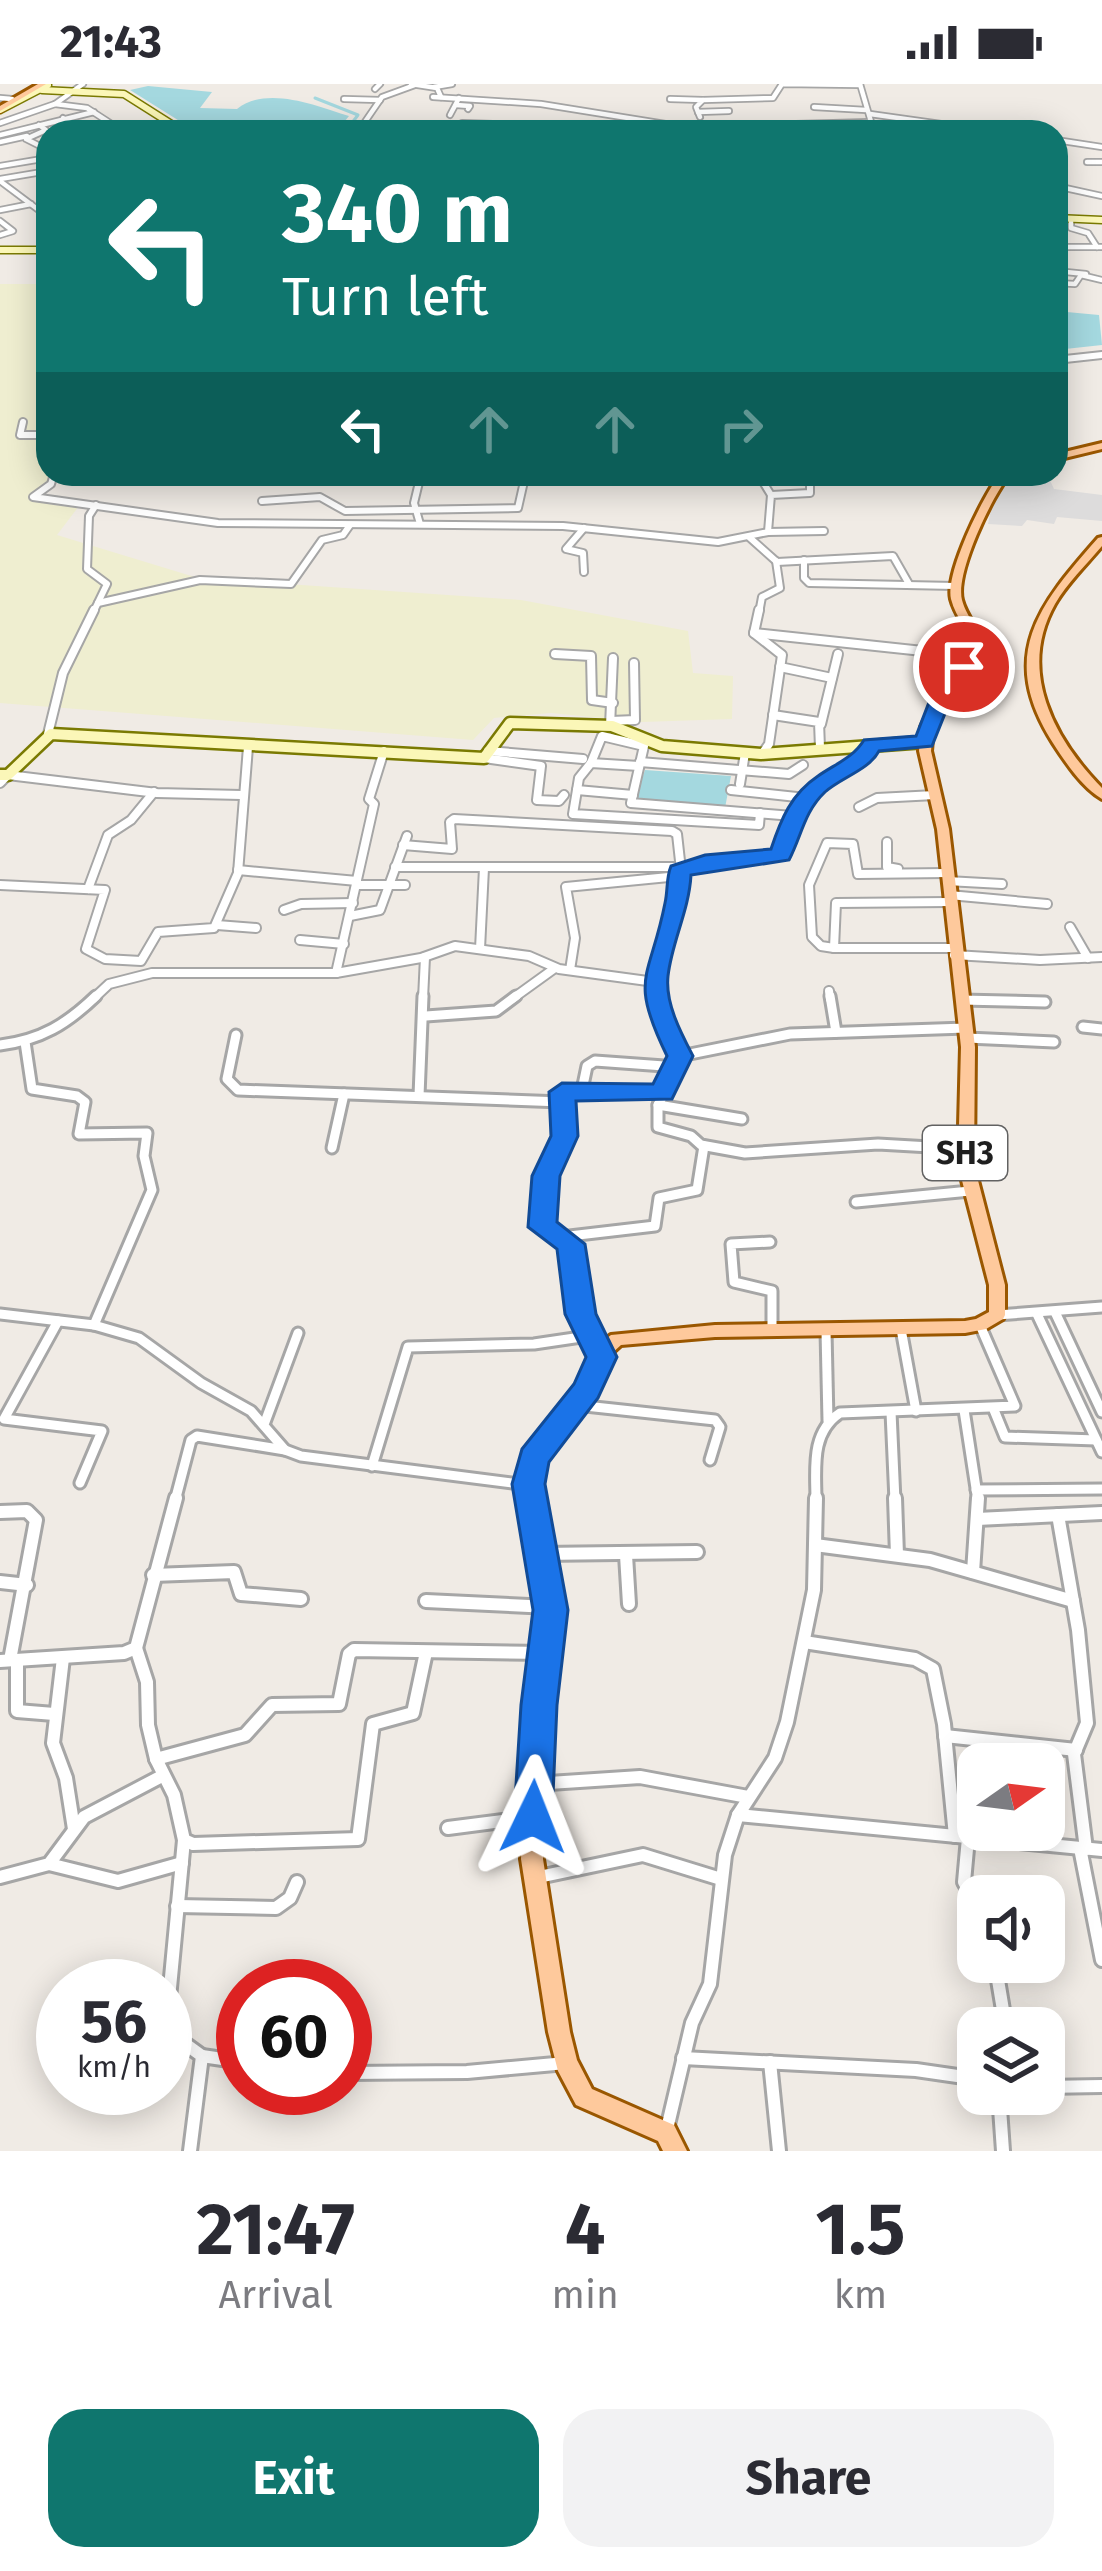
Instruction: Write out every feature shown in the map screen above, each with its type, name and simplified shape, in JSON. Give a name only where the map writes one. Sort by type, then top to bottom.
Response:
[{"type":"main road","points":[[0,105],[40,87]]},
{"type":"main road","points":[[1068,454],[1102,446]]},
{"type":"main road","points":[[925,742],[946,684],[980,657],[982,646],[960,608],[955,586],[987,495],[995,486]]},
{"type":"main road","points":[[1102,540],[1049,605],[1035,639],[1032,669],[1049,730],[1102,791]]},
{"type":"main road","points":[[1102,555],[1058,608],[1044,636],[1041,667],[1042,688],[1058,732],[1102,791]]},
{"type":"main road","name":"SH3","points":[[925,742],[966,1033],[965,1149],[970,1191],[997,1286],[997,1315]]},
{"type":"main road","points":[[670,2142],[584,2097],[566,2063],[534,1877],[534,1784],[550,1607],[528,1484],[540,1447],[576,1405],[612,1341],[634,1335],[980,1325],[997,1315]]},
{"type":"street","points":[[0,123],[55,104],[83,84]]},
{"type":"street","points":[[406,84],[452,84]]},
{"type":"street","points":[[670,99],[772,98],[782,84],[860,85],[871,120]]},
{"type":"street","points":[[345,101],[379,102],[420,85]]},
{"type":"street","points":[[0,105],[40,87],[118,98],[151,120]]},
{"type":"street","points":[[434,87],[441,97]]},
{"type":"street","points":[[72,92],[128,95],[166,120]]},
{"type":"street","points":[[433,97],[457,101],[470,106],[468,109]]},
{"type":"street","points":[[457,101],[498,98],[639,120]]},
{"type":"street","points":[[703,100],[699,114],[729,111]]},
{"type":"street","points":[[450,115],[457,101]]},
{"type":"street","points":[[501,110],[507,101]]},
{"type":"street","points":[[366,120],[379,102]]},
{"type":"street","points":[[55,104],[94,112],[106,120]]},
{"type":"street","points":[[814,107],[910,120]]},
{"type":"street","points":[[55,120],[94,112]]},
{"type":"street","points":[[0,138],[36,126]]},
{"type":"street","points":[[0,138],[36,133]]},
{"type":"street","points":[[1068,142],[1099,146],[1098,134]]},
{"type":"street","points":[[27,136],[36,144]]},
{"type":"street","points":[[0,166],[36,157]]},
{"type":"street","points":[[1088,162],[1102,162]]},
{"type":"street","points":[[0,180],[36,173]]},
{"type":"street","points":[[0,180],[36,208]]},
{"type":"street","points":[[1068,189],[1102,196]]},
{"type":"street","points":[[0,210],[31,204]]},
{"type":"street","points":[[0,220],[13,231],[0,235]]},
{"type":"street","points":[[1068,220],[1102,220]]},
{"type":"street","points":[[1071,220],[1070,227],[1088,233],[1100,247]]},
{"type":"street","points":[[1068,248],[1100,247]]},
{"type":"street","points":[[0,251],[36,249]]},
{"type":"street","points":[[1068,271],[1102,280]]},
{"type":"street","points":[[1068,284],[1088,275]]},
{"type":"street","points":[[1068,359],[1102,355]]},
{"type":"street","points":[[23,422],[20,435],[36,435]]},
{"type":"street","points":[[48,486],[33,497],[208,523],[584,528],[718,542],[768,532],[824,531]]},
{"type":"street","points":[[419,486],[415,507],[420,524]]},
{"type":"street","points":[[262,501],[320,497],[342,511],[519,508],[523,486]]},
{"type":"street","points":[[765,486],[771,496],[768,532]]},
{"type":"street","points":[[771,496],[811,493],[811,486]]},
{"type":"street","points":[[3,778],[47,734],[58,705],[59,683],[107,584],[87,569],[89,516],[96,506]]},
{"type":"street","points":[[361,525],[367,510]]},
{"type":"street","points":[[98,603],[200,580],[291,584],[322,540],[343,535],[350,525]]},
{"type":"street","points":[[584,528],[566,549],[584,553],[584,572]]},
{"type":"street","points":[[749,537],[776,561],[780,588],[762,597],[754,633]]},
{"type":"street","points":[[776,561],[891,555],[909,584]]},
{"type":"street","points":[[804,560],[803,578],[809,583],[955,586]]},
{"type":"street","points":[[754,633],[980,657]]},
{"type":"street","points":[[754,633],[782,655],[769,744],[761,754]]},
{"type":"street","points":[[555,654],[591,656],[592,700],[613,703]]},
{"type":"street","points":[[820,748],[838,654]]},
{"type":"street","points":[[610,724],[613,658]]},
{"type":"street","points":[[486,755],[510,724],[635,720],[634,663]]},
{"type":"street","points":[[781,667],[832,678]]},
{"type":"street","points":[[773,715],[821,724]]},
{"type":"street","points":[[610,724],[666,746],[761,754],[925,742]]},
{"type":"street","points":[[47,734],[788,774],[803,765]]},
{"type":"street","points":[[760,813],[759,825],[573,814],[579,778],[602,736],[644,746],[631,803],[760,813],[793,816]]},
{"type":"street","points":[[570,970],[575,938],[566,887],[680,871],[705,862],[780,855],[793,816],[806,798],[867,755],[871,745]]},
{"type":"street","points":[[663,764],[666,746]]},
{"type":"street","points":[[217,925],[238,870],[248,747]]},
{"type":"street","points":[[336,973],[374,803],[369,799],[384,751]]},
{"type":"street","points":[[745,753],[736,787],[806,798]]},
{"type":"street","points":[[486,755],[541,766],[537,800],[560,801],[564,795]]},
{"type":"street","points":[[3,778],[241,795]]},
{"type":"street","points":[[577,790],[633,795]]},
{"type":"street","points":[[88,889],[108,835],[131,820],[154,792]]},
{"type":"street","points":[[859,806],[877,798],[935,795]]},
{"type":"street","points":[[350,916],[376,914],[405,840],[452,849],[450,822],[454,819],[672,831],[677,834],[678,902],[655,982],[662,1020],[679,1061],[658,1105],[662,1130],[691,1136],[704,1146],[745,1153],[878,1144],[965,1149]]},
{"type":"street","points":[[887,842],[889,869],[1046,904]]},
{"type":"street","points":[[1002,884],[948,884],[858,874],[853,844],[827,843],[809,885],[816,942],[834,948],[1102,957]]},
{"type":"street","points":[[395,867],[680,871]]},
{"type":"street","points":[[480,949],[484,868]]},
{"type":"street","points":[[238,870],[404,885]]},
{"type":"street","points":[[834,948],[836,903],[948,884]]},
{"type":"street","points":[[0,885],[107,892],[87,952],[101,958],[141,961]]},
{"type":"street","points":[[284,910],[301,904],[353,903]]},
{"type":"street","points":[[137,976],[158,932],[208,930],[217,925],[256,928]]},
{"type":"street","points":[[1070,927],[1088,958]]},
{"type":"street","points":[[299,940],[344,944]]},
{"type":"street","points":[[0,1045],[25,1042],[70,1023],[109,984],[137,976],[336,973],[425,957],[449,947],[529,956],[555,968],[655,982]]},
{"type":"street","points":[[419,1096],[425,957]]},
{"type":"street","points":[[426,1016],[496,1011],[555,968]]},
{"type":"street","points":[[829,991],[836,1032]]},
{"type":"street","points":[[962,1000],[1046,1002]]},
{"type":"street","points":[[1083,1027],[1102,1029]]},
{"type":"street","points":[[582,1090],[587,1066],[595,1061],[679,1061],[790,1034],[966,1033],[1054,1042]]},
{"type":"street","points":[[236,1035],[227,1078],[238,1090],[562,1102]]},
{"type":"street","points":[[25,1042],[34,1090],[77,1096],[85,1102],[79,1134],[147,1133],[144,1156],[152,1190],[94,1325]]},
{"type":"street","points":[[601,1357],[580,1314],[571,1244],[545,1231],[541,1216],[549,1165],[564,1136],[562,1092],[663,1093]]},
{"type":"street","points":[[332,1148],[344,1094]]},
{"type":"street","points":[[658,1105],[742,1119]]},
{"type":"street","points":[[561,1237],[655,1226],[659,1198],[697,1190],[704,1146]]},
{"type":"street","points":[[856,1202],[970,1191]]},
{"type":"street","points":[[770,1242],[731,1244],[734,1282],[772,1291],[772,1330]]},
{"type":"street","points":[[997,1315],[1102,1307]]},
{"type":"street","points":[[1055,1312],[1102,1412]]},
{"type":"street","points":[[0,1314],[94,1325],[150,1344],[201,1383],[265,1422],[285,1450]]},
{"type":"street","points":[[1037,1314],[1099,1446]]},
{"type":"street","points":[[58,1321],[4,1417],[101,1431],[80,1483]]},
{"type":"street","points":[[828,1421],[840,1413],[1015,1406],[980,1325]]},
{"type":"street","points":[[901,1329],[916,1411]]},
{"type":"street","points":[[670,2142],[683,2058],[710,1984],[721,1879],[738,1815],[775,1758],[805,1642],[814,1590],[817,1444],[828,1421],[826,1331]]},
{"type":"street","points":[[265,1422],[298,1333]]},
{"type":"street","points":[[372,1466],[408,1347],[534,1344],[589,1336]]},
{"type":"street","points":[[576,1405],[715,1420],[720,1427],[710,1460]]},
{"type":"street","points":[[964,1410],[976,1490],[973,1572]]},
{"type":"street","points":[[994,1410],[1005,1437],[1099,1446]]},
{"type":"street","points":[[891,1412],[897,1555]]},
{"type":"street","points":[[216,2058],[202,2056],[166,2030],[184,1840],[174,1795],[156,1759],[148,1725],[147,1682],[136,1648],[193,1437],[372,1466],[528,1484]]},
{"type":"street","points":[[976,1490],[1102,1489]]},
{"type":"street","points":[[0,1512],[27,1511],[36,1520],[9,1660],[17,1711],[54,1714]]},
{"type":"street","points":[[977,1519],[1102,1513]]},
{"type":"street","points":[[1058,1515],[1087,1724],[1076,1750],[1083,1849],[1102,1960]]},
{"type":"street","points":[[815,1545],[897,1555],[1073,1601]]},
{"type":"street","points":[[540,1554],[697,1552]]},
{"type":"street","points":[[626,1555],[628,1604]]},
{"type":"street","points":[[154,1575],[234,1572],[238,1589],[247,1597],[301,1599]]},
{"type":"street","points":[[0,1582],[27,1585]]},
{"type":"street","points":[[426,1600],[550,1607]]},
{"type":"street","points":[[805,1642],[929,1664],[936,1678],[957,1807]]},
{"type":"street","points":[[9,1660],[136,1648]]},
{"type":"street","points":[[156,1759],[245,1735],[272,1706],[338,1704],[349,1654],[354,1650],[546,1653]]},
{"type":"street","points":[[184,1840],[193,1844],[358,1839],[373,1724],[413,1713],[426,1652]]},
{"type":"street","points":[[63,1658],[52,1743],[65,1778],[74,1829]]},
{"type":"street","points":[[945,1736],[1076,1750]]},
{"type":"street","points":[[49,1864],[84,1817],[162,1777]]},
{"type":"street","points":[[534,1784],[640,1777],[748,1797]]},
{"type":"street","points":[[738,1815],[957,1837]]},
{"type":"street","points":[[448,1828],[533,1817]]},
{"type":"street","points":[[1065,1847],[1102,1850]]},
{"type":"street","points":[[534,1877],[643,1855],[721,1879]]},
{"type":"street","points":[[1,1875],[49,1864],[118,1881],[182,1863]]},
{"type":"street","points":[[178,1906],[276,1908],[290,1898],[297,1882]]},
{"type":"street","points":[[190,2151],[202,2056]]},
{"type":"street","points":[[683,2058],[957,2076]]},
{"type":"street","points":[[770,2062],[779,2151]]},
{"type":"street","points":[[372,2073],[466,2072],[566,2063]]},
{"type":"street","points":[[1065,2087],[1102,2086]]},
{"type":"street","points":[[1000,2115],[1003,2151]]},
{"type":"shaded area","points":[[1001,486],[1053,486],[1102,495],[1102,521],[1057,517],[1054,524],[1027,520],[1022,526],[988,524]]},
{"type":"green space","points":[[0,284],[36,284],[36,486],[50,486],[33,499],[79,506],[57,535],[198,578],[521,600],[688,631],[693,673],[733,676],[732,719],[642,722],[551,713],[494,718],[473,740],[0,703]]},
{"type":"water","points":[[148,86],[212,92],[200,108],[237,109],[277,98],[349,116],[346,120],[178,120],[130,90]]},
{"type":"water","points":[[1068,312],[1099,315],[1102,345],[1068,349]]},
{"type":"water","points":[[645,770],[731,776],[725,808],[634,802]]},
{"type":"waterway","points":[[315,98],[358,115],[354,120]]},
{"type":"route","points":[[533,1817],[539,1705],[551,1610],[528,1484],[540,1447],[587,1390],[601,1357],[580,1314],[571,1244],[542,1227],[546,1176],[564,1136],[562,1092],[663,1093],[680,1056],[662,1020],[655,978],[678,902],[679,871],[705,862],[780,855],[790,819],[802,801],[867,755],[871,745],[925,742],[946,684],[964,667]]}]
